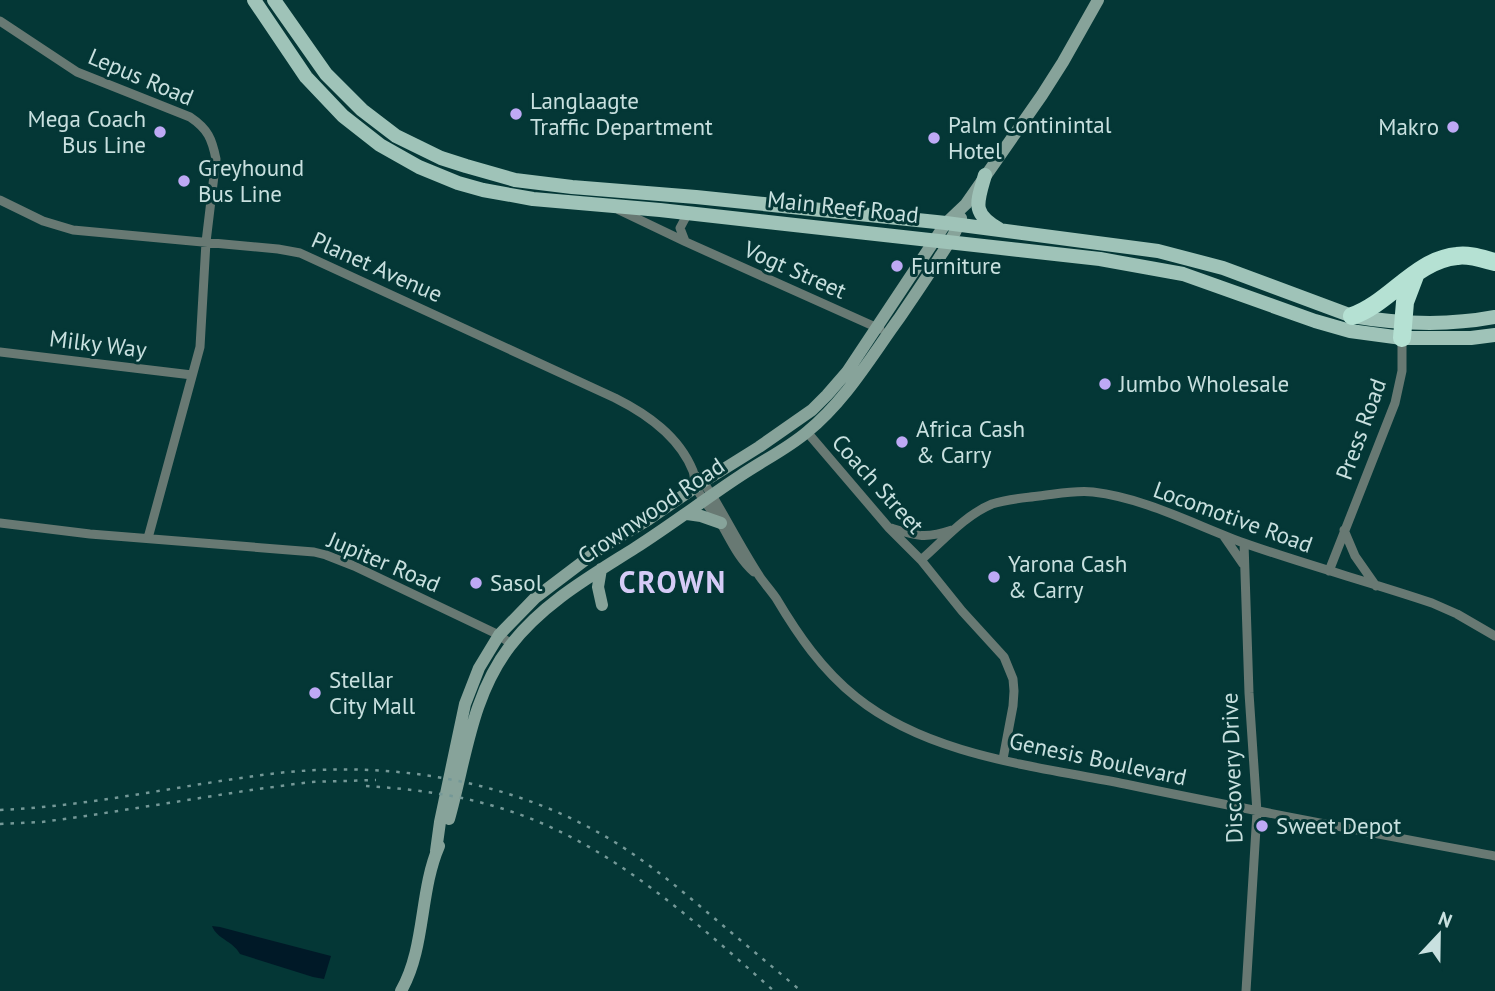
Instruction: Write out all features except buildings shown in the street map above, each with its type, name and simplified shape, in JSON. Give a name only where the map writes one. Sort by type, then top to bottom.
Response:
[{"type":"highway","points":[[1352,316],[1369,310],[1432,263],[1457,256],[1495,262]]},
{"type":"highway","points":[[1403,330],[1405,302],[1416,273]]},
{"type":"main road","name":"Main Reef Road","points":[[254,0],[299,67],[327,100],[358,129],[398,156],[433,174],[483,190],[533,199],[688,213],[1133,264],[1183,274],[1334,327],[1377,336],[1495,317]]},
{"type":"main road","name":"Main Reef Road","points":[[274,0],[318,64],[345,95],[378,123],[442,158],[515,180],[953,224],[1158,251],[1223,268],[1352,316],[1403,330],[1471,338],[1495,335]]},
{"type":"main road","name":"Crownwood Road","points":[[401,991],[416,953],[425,895],[465,704],[479,668],[499,635],[536,598],[601,548],[649,519],[698,481],[760,447],[812,410],[919,289],[953,224],[1063,62],[1098,0]]},
{"type":"main road","points":[[985,175],[978,197],[979,211],[987,222],[1003,232]]},
{"type":"main road","points":[[660,210],[661,194]]},
{"type":"main road","name":"Crownwood Road","points":[[436,851],[447,823],[480,700],[492,673],[511,644],[557,600],[807,432],[852,386],[881,330]]},
{"type":"main road","points":[[687,514],[721,523]]},
{"type":"main road","points":[[601,569],[598,587],[601,605]]},
{"type":"street","name":"Lepus Road","points":[[0,21],[76,72],[190,117],[201,124],[214,146],[216,159],[206,242],[200,347],[148,538]]},
{"type":"street","name":"Planet Avenue","points":[[0,200],[50,224],[73,230],[300,253],[639,410],[656,422],[680,449],[709,497]]},
{"type":"street","name":"Vogt Street","points":[[611,206],[686,243],[881,330]]},
{"type":"street","points":[[686,243],[680,228],[688,213]]},
{"type":"street","name":"Press Road","points":[[1329,571],[1395,403],[1402,371],[1403,330]]},
{"type":"street","name":"Milky Way","points":[[0,352],[192,375]]},
{"type":"street","name":"Coach Street","points":[[807,432],[997,649],[1010,670],[1013,679],[1013,706],[1003,759]]},
{"type":"street","name":"Locomotive Road","points":[[921,560],[974,514],[999,502],[1092,492],[1136,502],[1244,543],[1432,603],[1495,636]]},
{"type":"street","name":"Genesis Boulevard","points":[[709,497],[737,553],[760,577]]},
{"type":"street","name":"Genesis Boulevard","points":[[709,497],[806,646],[832,676],[856,698],[921,735],[954,747],[1003,759],[1257,812],[1495,856]]},
{"type":"street","name":"Jupiter Road","points":[[0,523],[78,533],[296,550],[326,555],[499,635],[511,644]]},
{"type":"street","name":"Locomotive Road","points":[[889,528],[925,536],[954,530]]},
{"type":"street","points":[[1344,530],[1354,556],[1376,586]]},
{"type":"street","points":[[1223,534],[1244,566]]},
{"type":"street","name":"Discovery Drive","points":[[1244,543],[1257,812],[1246,991]]},
{"type":"water","points":[[212,926],[331,956],[324,979],[240,954]]},
{"type":"railway","points":[[0,810],[70,804],[278,773],[323,770],[368,770],[458,781],[502,792],[544,807],[585,825],[624,848],[673,884],[801,991]]},
{"type":"railway","points":[[0,824],[42,822],[310,782],[376,780]]},
{"type":"railway","points":[[366,786],[432,793],[481,802],[537,821],[575,839],[611,860],[679,909],[774,991]]},
{"type":"place","name":"Langlaagte Traffic Department","points":[[516,114]]},
{"type":"place","name":"Makro","points":[[1453,127]]},
{"type":"place","name":"Mega Coach Bus Line","points":[[160,132]]},
{"type":"place","name":"Palm Continintal Hotel","points":[[934,138]]},
{"type":"place","name":"Greyhound Bus Line","points":[[184,181]]},
{"type":"place","name":"Furniture","points":[[897,266]]},
{"type":"place","name":"Jumbo Wholesale","points":[[1105,384]]},
{"type":"place","name":"Africa Cash & Carry","points":[[902,442]]},
{"type":"place","name":"Yarona Cash & Carry","points":[[994,577]]},
{"type":"place","name":"Sasol","points":[[476,583]]},
{"type":"place","name":"Stellar City Mall","points":[[315,693]]},
{"type":"place","name":"Sweet Depot","points":[[1262,826]]},
{"type":"district","name":"CROWN","points":[[673,583]]}]
